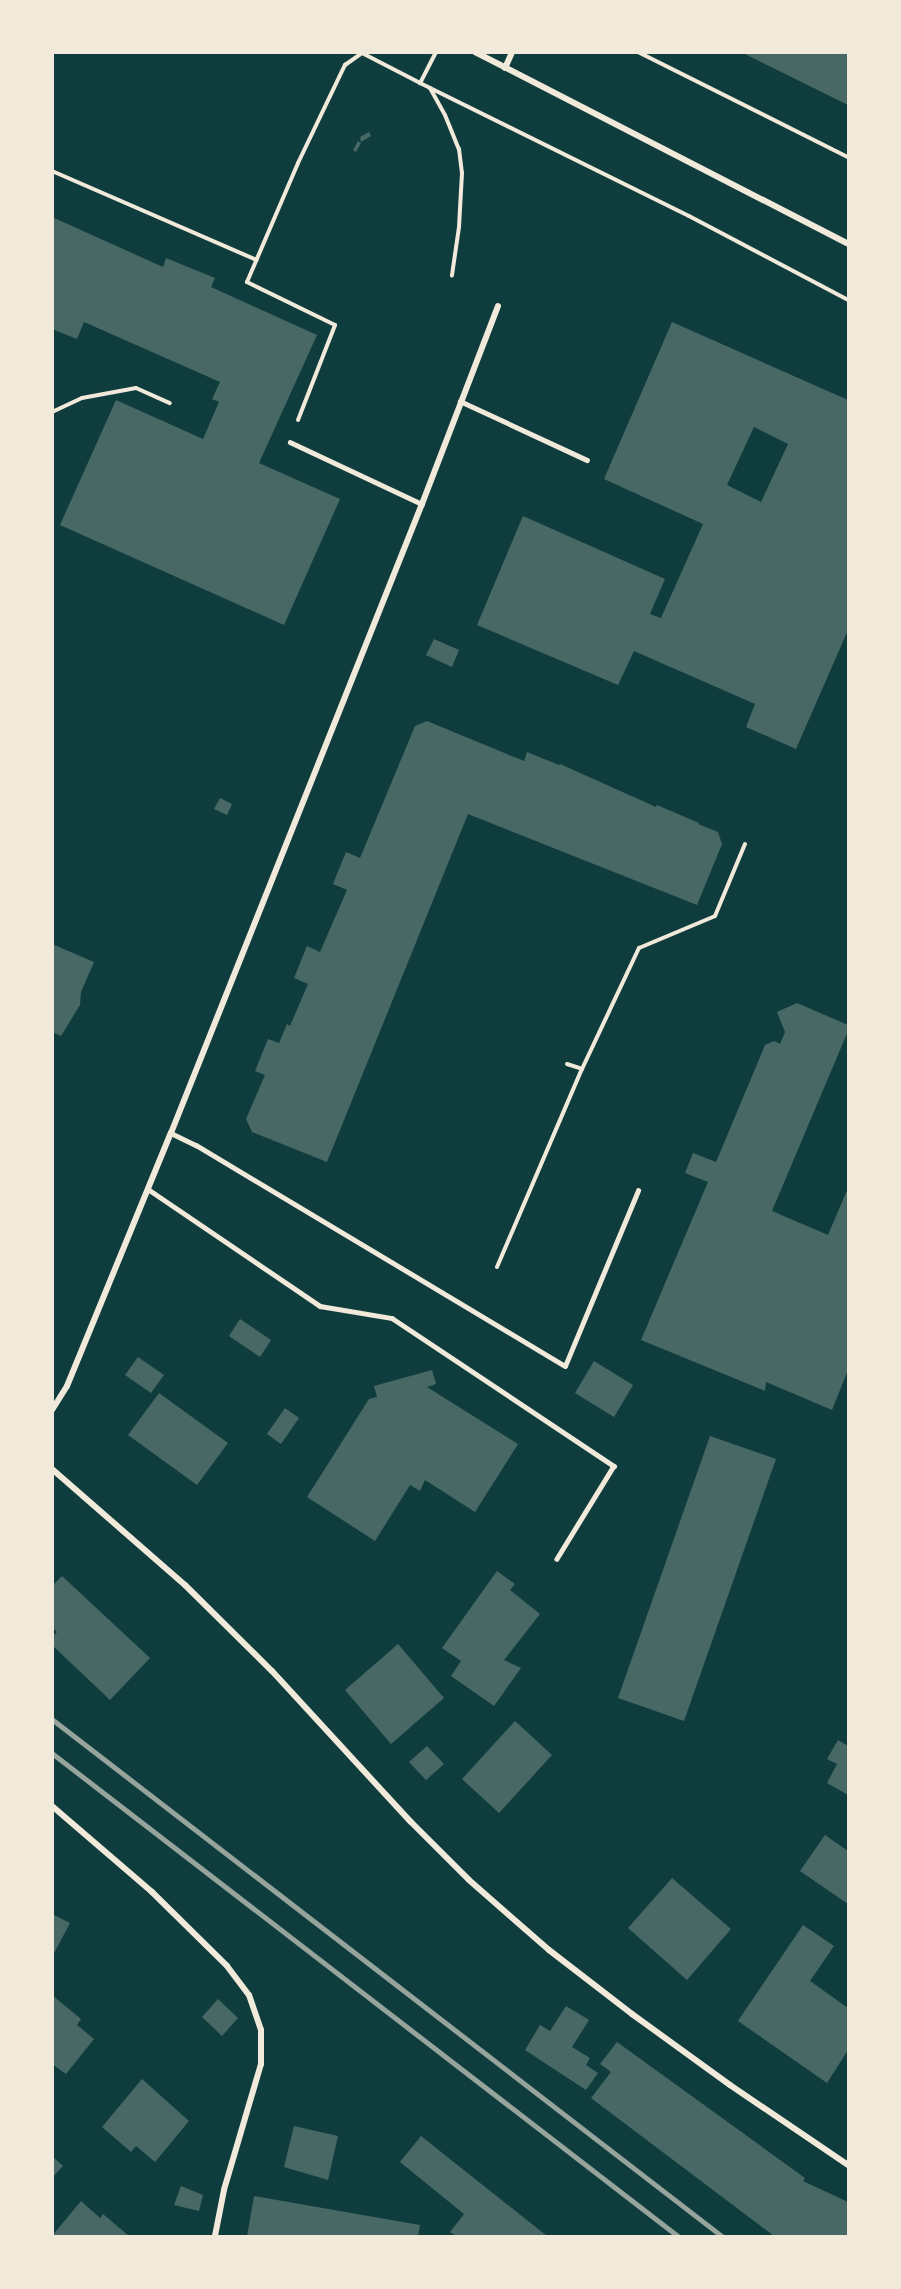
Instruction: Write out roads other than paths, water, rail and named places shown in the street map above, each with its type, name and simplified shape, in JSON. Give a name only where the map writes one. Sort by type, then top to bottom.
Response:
[{"type":"street","points":[[475,52],[849,244]]},
{"type":"street","points":[[504,68],[512,52]]},
{"type":"street","points":[[52,1410],[67,1386],[171,1133],[422,504],[498,306]]},
{"type":"street","points":[[52,1469],[185,1585],[265,1663],[411,1822],[469,1880],[549,1950],[730,2085],[849,2165]]},
{"type":"street","points":[[52,1806],[152,1892],[227,1966],[249,1995],[261,2030],[261,2064],[224,2190],[215,2236]]},
{"type":"lane","points":[[460,401],[587,460]]},
{"type":"lane","points":[[290,442],[422,504]]},
{"type":"lane","points":[[171,1133],[196,1145],[565,1366],[638,1191]]},
{"type":"lane","points":[[148,1189],[320,1306],[392,1318],[614,1466],[557,1559]]},
{"type":"railway","points":[[52,1719],[722,2236]]},
{"type":"railway","points":[[52,1753],[678,2236]]}]
